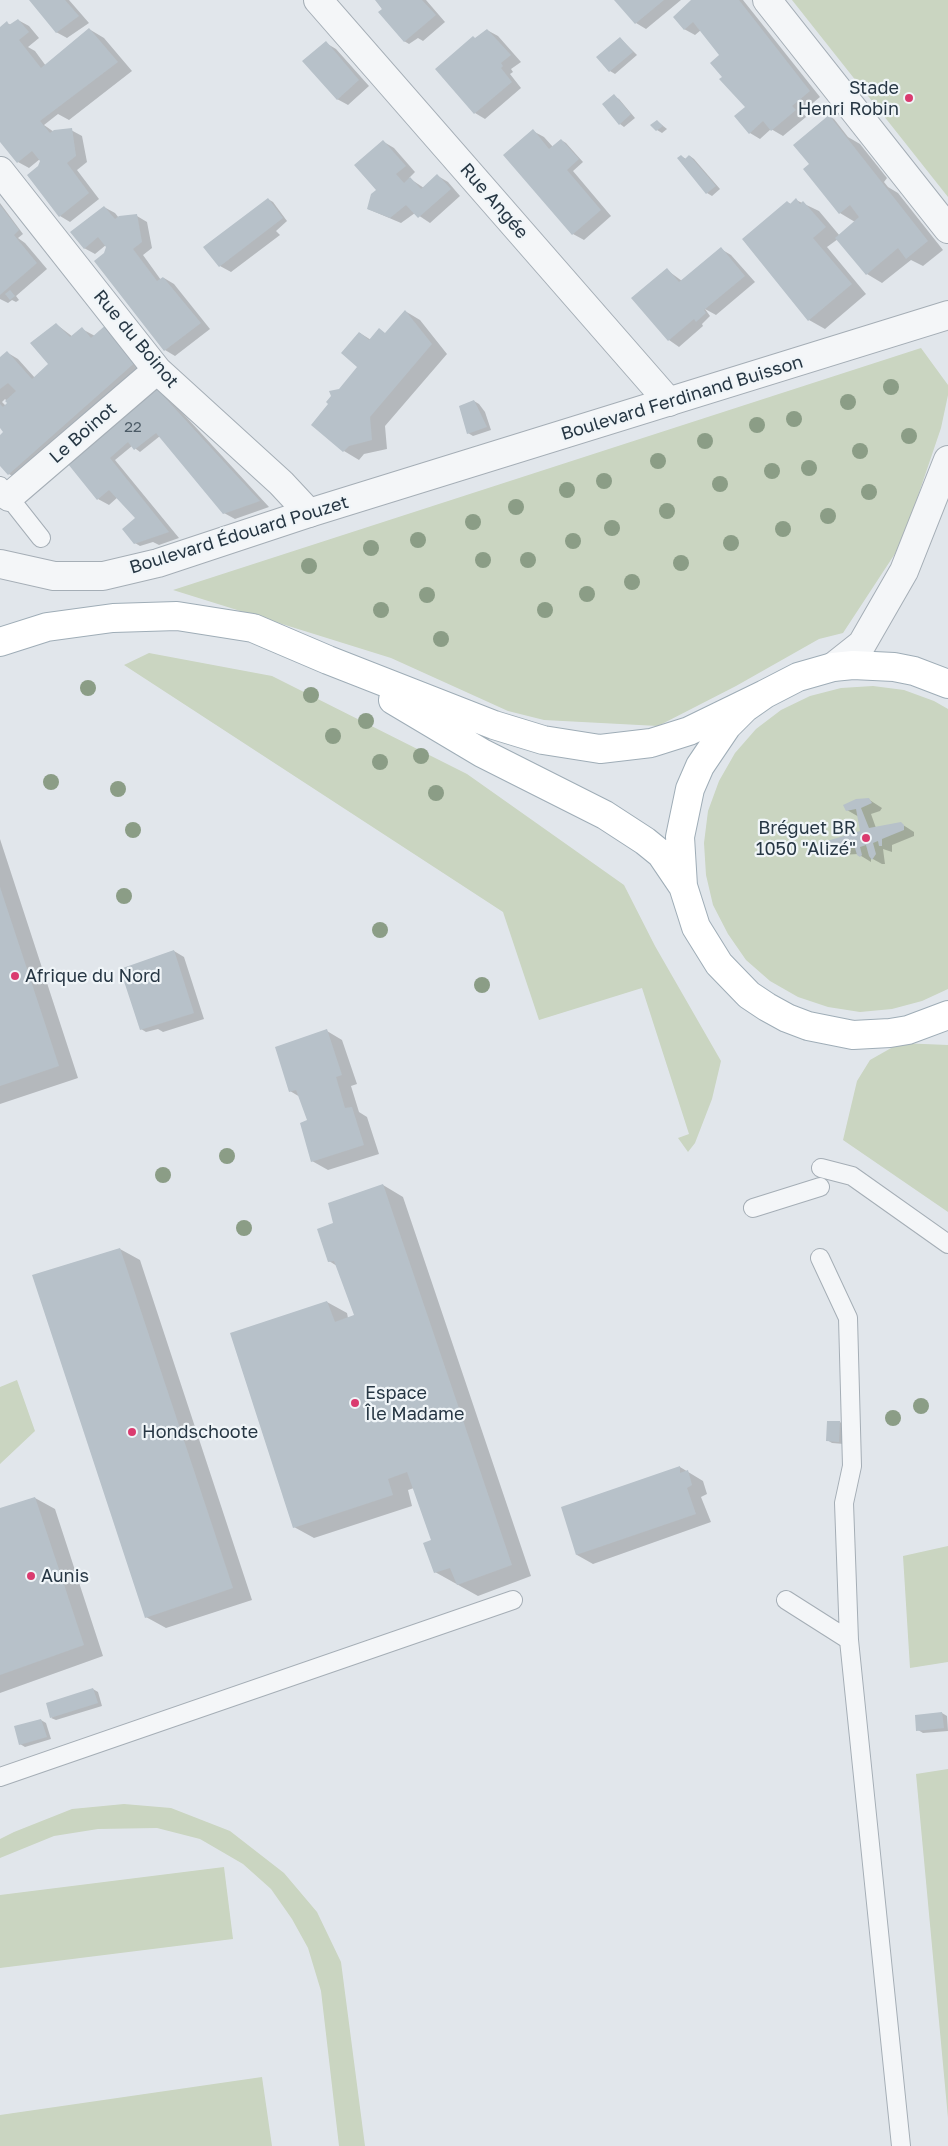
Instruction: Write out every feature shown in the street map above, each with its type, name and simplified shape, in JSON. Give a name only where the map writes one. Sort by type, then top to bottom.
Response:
[{"type":"main road","points":[[0,642],[47,627],[113,618],[177,616],[253,628],[328,660],[494,725],[543,740],[600,749],[651,743],[689,731],[798,677],[833,667],[853,665],[894,666],[914,671],[948,684]]},
{"type":"main road","points":[[328,660],[482,753],[605,815],[645,841],[660,854],[683,886]]},
{"type":"main road","points":[[765,694],[745,708],[727,726],[700,766],[690,789],[681,829],[680,862],[683,886],[696,927],[711,952],[733,980],[749,995],[787,1018],[808,1026],[853,1035],[890,1033],[941,1023]]},
{"type":"street","name":"Rue Angée","points":[[318,0],[669,402]]},
{"type":"street","points":[[767,0],[948,229]]},
{"type":"street","name":"Rue du Boinot","points":[[0,171],[157,370],[281,483],[309,513]]},
{"type":"street","name":"Boulevard Ferdinand Buisson","points":[[417,480],[948,315]]},
{"type":"street","name":"Le Boinot","points":[[4,492],[157,370]]},
{"type":"street","points":[[833,667],[862,644],[904,571],[948,460]]},
{"type":"street","name":"Boulevard Édouard Pouzet","points":[[0,564],[54,576],[104,576],[158,563],[309,513],[417,480]]},
{"type":"lane","name":"Le Boinot","points":[[4,492],[41,538]]},
{"type":"lane","points":[[821,1168],[852,1176],[948,1244]]},
{"type":"lane","points":[[753,1208],[820,1187]]},
{"type":"lane","points":[[820,1258],[848,1318],[852,1466],[844,1503],[850,1640],[901,2146]]},
{"type":"lane","points":[[0,1777],[513,1600]]},
{"type":"lane","points":[[786,1600],[850,1640]]},
{"type":"green space","name":"Stade Henri Robin","points":[[792,0],[948,0],[948,197]]},
{"type":"green space","points":[[921,348],[948,385],[948,395],[941,428],[902,543],[843,633],[819,639],[736,686],[658,726],[544,720],[508,711],[391,658],[173,590]]},
{"type":"green space","points":[[149,653],[272,676],[467,774],[624,885],[655,946],[721,1061],[712,1099],[695,1143],[688,1152],[678,1138],[689,1134],[642,988],[539,1020],[503,912],[124,665]]},
{"type":"green space","points":[[873,686],[904,690],[934,701],[948,709],[948,989],[922,1001],[892,1009],[860,1012],[828,1007],[798,997],[770,981],[746,960],[728,934],[713,905],[706,875],[704,843],[708,811],[719,781],[735,753],[756,729],[781,710],[810,696],[841,688]]},
{"type":"green space","points":[[900,1043],[948,1045],[948,1212],[843,1140],[857,1081],[870,1060]]},
{"type":"green space","points":[[17,1380],[35,1431],[0,1464],[0,1387]]},
{"type":"green space","points":[[948,1546],[948,1662],[910,1668],[903,1556]]},
{"type":"green space","points":[[948,1769],[948,2118],[916,1774]]},
{"type":"green space","points":[[124,1804],[171,1808],[230,1831],[284,1873],[317,1912],[341,1962],[365,2146],[339,2146],[321,1991],[308,1948],[292,1919],[271,1889],[243,1864],[200,1839],[157,1828],[98,1829],[54,1836],[0,1858],[0,1839],[14,1832],[72,1809]]},
{"type":"green space","points":[[224,1867],[233,1939],[0,1968],[0,1895]]},
{"type":"green space","points":[[262,2077],[272,2146],[0,2146],[0,2115]]},
{"type":"building","points":[[29,0],[65,0],[79,16],[56,33]]},
{"type":"building","points":[[375,0],[422,0],[436,15],[404,42],[378,12],[382,9]]},
{"type":"building","points":[[614,0],[664,0],[635,24]]},
{"type":"building","points":[[691,0],[739,0],[810,91],[792,106],[796,110],[771,131],[763,121],[749,134],[734,116],[745,107],[719,79],[722,77],[710,63],[719,55],[693,22],[684,30],[673,17]]},
{"type":"building","points":[[18,19],[29,32],[19,40],[41,68],[89,28],[118,62],[40,121],[50,133],[54,130],[72,128],[76,156],[67,163],[89,193],[59,217],[27,175],[38,166],[40,161],[32,151],[17,163],[0,142],[0,27],[7,21],[9,25]]},
{"type":"building","points":[[487,29],[511,55],[501,63],[503,66],[501,68],[512,82],[474,114],[435,69],[473,36],[475,38]]},
{"type":"building","points":[[620,37],[633,52],[609,72],[596,57]]},
{"type":"building","points":[[326,41],[359,80],[337,100],[302,61]]},
{"type":"building","points":[[614,94],[631,114],[619,125],[602,104]]},
{"type":"building","points":[[829,115],[928,241],[906,259],[898,248],[866,275],[835,238],[859,217],[850,205],[839,214],[803,169],[809,164],[793,145]]},
{"type":"building","points":[[657,120],[663,126],[656,131],[650,125]]},
{"type":"building","points":[[533,129],[549,149],[561,139],[579,159],[567,170],[601,210],[572,235],[503,155]]},
{"type":"building","points":[[383,140],[406,166],[396,174],[404,183],[410,177],[421,189],[437,174],[451,189],[418,218],[406,205],[390,218],[367,209],[371,194],[376,190],[354,165]]},
{"type":"building","points":[[681,155],[685,159],[689,155],[716,186],[706,194],[677,158]]},
{"type":"building","points":[[268,198],[283,218],[219,267],[203,247]]},
{"type":"building","points":[[796,198],[800,204],[803,201],[826,227],[813,238],[852,284],[808,321],[742,239],[787,201],[790,204]]},
{"type":"building","points":[[0,205],[19,230],[14,235],[37,263],[0,295]]},
{"type":"building","points":[[104,206],[115,219],[119,216],[137,214],[142,242],[133,249],[157,281],[163,277],[201,323],[164,351],[94,261],[104,253],[106,247],[98,237],[84,249],[70,232]]},
{"type":"building","points":[[721,247],[745,276],[704,310],[706,313],[696,322],[694,319],[668,341],[631,298],[667,268],[679,282]]},
{"type":"building","points":[[10,290],[15,296],[10,300],[5,294]]},
{"type":"building","points":[[405,310],[432,344],[370,417],[372,440],[349,446],[343,452],[311,425],[328,404],[326,402],[331,396],[329,391],[339,389],[357,367],[341,353],[359,332],[369,340],[379,328],[385,333]]},
{"type":"building","points":[[56,323],[70,337],[82,327],[91,338],[108,323],[139,359],[8,475],[0,466],[0,435],[3,432],[0,428],[0,404],[3,407],[7,403],[5,401],[16,391],[8,383],[0,389],[0,357],[7,351],[32,379],[48,364],[30,343]]},
{"type":"building","points":[[156,388],[260,501],[223,514],[156,433],[134,450],[128,442],[110,458],[169,532],[134,544],[122,529],[135,518],[109,490],[97,500],[68,464]]},
{"type":"building","points":[[474,400],[487,427],[467,434],[459,406]]},
{"type":"building","points":[[869,798],[872,803],[861,808],[869,828],[901,822],[904,825],[904,830],[882,839],[882,846],[879,846],[878,841],[873,843],[876,854],[872,860],[866,845],[860,847],[862,855],[860,857],[857,855],[855,848],[827,848],[827,841],[860,831],[856,809],[846,811],[843,805],[856,799]]},
{"type":"building","name":"Afrique du Nord","points":[[0,887],[59,1066],[0,1086]]},
{"type":"building","points":[[174,950],[194,1013],[140,1030],[120,969]]},
{"type":"building","points":[[327,1029],[342,1075],[336,1077],[345,1108],[352,1107],[364,1145],[311,1162],[300,1123],[307,1120],[296,1090],[289,1092],[275,1047]]},
{"type":"building","name":"Espace Île Madame","points":[[383,1184],[512,1565],[457,1585],[450,1568],[434,1573],[423,1543],[431,1540],[407,1472],[388,1479],[393,1495],[293,1528],[230,1333],[327,1301],[335,1322],[354,1315],[334,1261],[328,1262],[317,1229],[333,1223],[328,1203]]},
{"type":"building","name":"Hondschoote","points":[[120,1248],[233,1588],[145,1618],[32,1275]]},
{"type":"building","points":[[827,1421],[840,1421],[839,1442],[826,1441]]},
{"type":"building","points":[[680,1466],[680,1473],[688,1470],[692,1485],[687,1488],[696,1514],[576,1555],[561,1507]]},
{"type":"building","name":"Aunis","points":[[35,1497],[84,1645],[0,1675],[0,1508]]},
{"type":"building","points":[[93,1688],[98,1703],[50,1718],[46,1703]]},
{"type":"building","points":[[942,1712],[944,1728],[916,1731],[915,1715]]},
{"type":"building","points":[[41,1719],[47,1737],[19,1745],[14,1726]]},
{"type":"place","name":"Stade Henri Robin","points":[[909,98]]},
{"type":"place","name":"Bréguet BR 1050 \"Alizé\"","points":[[866,838]]},
{"type":"place","name":"Afrique du Nord","points":[[15,976]]},
{"type":"place","name":"Espace Île Madame","points":[[355,1403]]},
{"type":"place","name":"Hondschoote","points":[[132,1432]]},
{"type":"place","name":"Aunis","points":[[31,1576]]}]
